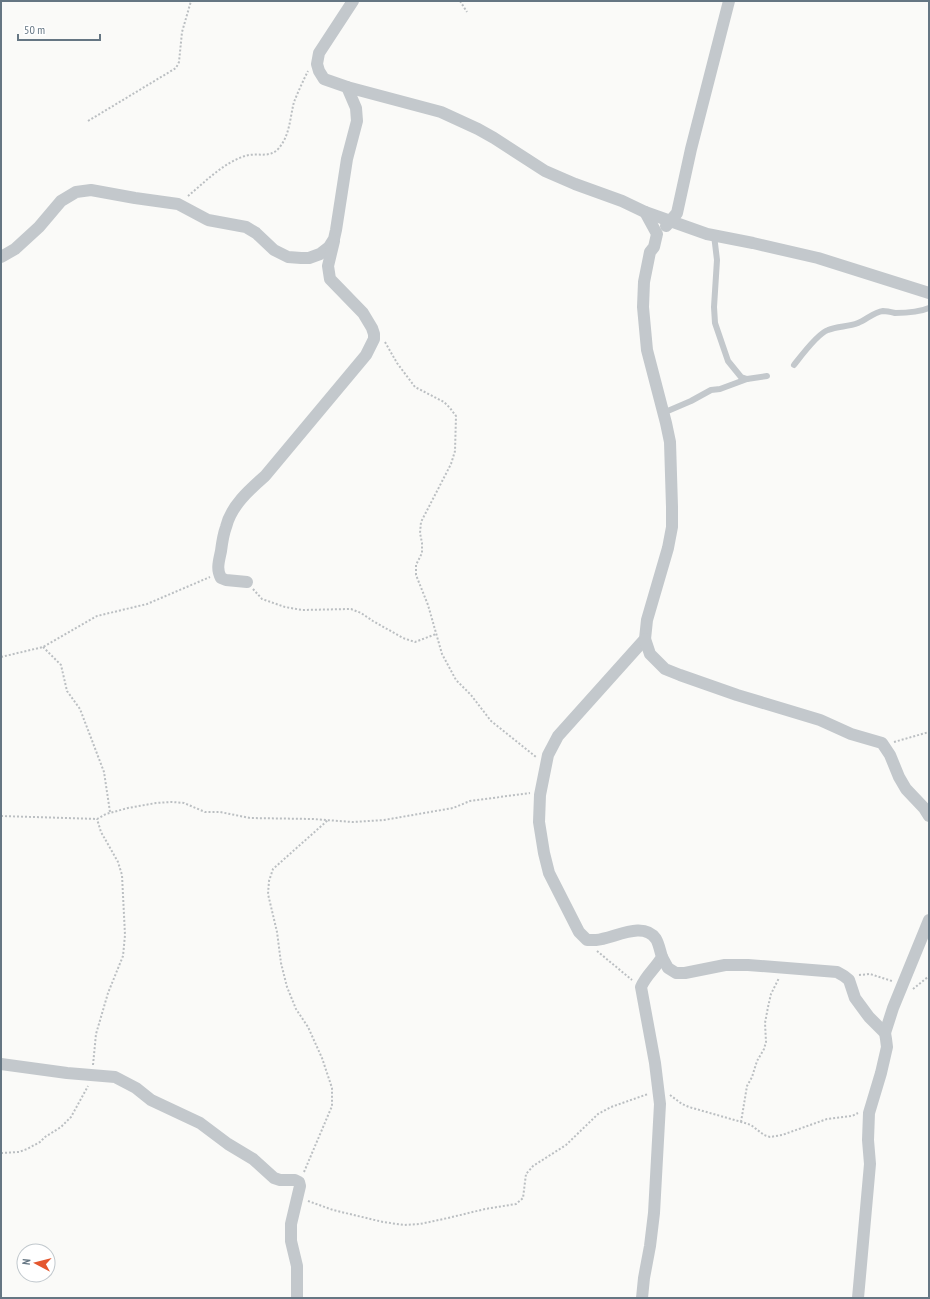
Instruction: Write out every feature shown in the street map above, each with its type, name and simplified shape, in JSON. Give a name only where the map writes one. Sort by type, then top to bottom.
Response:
[{"type":"street","points":[[353,1],[319,53],[317,64],[319,71],[324,78],[348,87],[441,112],[494,138],[545,171],[645,212],[696,230],[818,258],[929,293]]},
{"type":"street","points":[[656,234],[671,221],[677,213],[691,149],[729,1]]},
{"type":"street","points":[[1,257],[15,249],[39,227],[61,201],[76,192],[91,190],[178,204],[208,220],[246,227],[256,233],[274,250],[288,257],[309,258],[320,254],[329,247],[334,239],[347,159],[357,121],[356,108],[348,87]]},
{"type":"street","points":[[645,212],[656,234],[654,247],[650,252],[644,282],[643,307],[647,350],[670,442],[672,527],[668,548],[648,620],[645,640],[650,654],[665,669],[680,676],[820,720],[851,734],[882,743],[890,755],[899,777],[906,789],[924,808],[929,816]]},
{"type":"street","points":[[247,582],[226,580],[221,578],[218,568],[226,526],[230,516],[250,489],[273,466],[366,355],[374,339],[372,328],[363,313],[330,279],[328,266],[336,230]]},
{"type":"street","points":[[645,640],[558,736],[551,748],[546,764],[541,791],[539,822],[544,853],[549,873],[579,932],[587,940],[597,940],[639,930],[650,934],[656,938],[662,957],[668,968],[676,973],[685,973],[725,965],[783,967],[837,972],[849,980],[855,998],[869,1017],[885,1033]]},
{"type":"street","points":[[858,1298],[870,1164],[868,1140],[869,1113],[887,1047],[885,1033],[893,1008],[929,920]]},
{"type":"street","points":[[642,1298],[650,1246],[655,1197],[660,1104],[640,988],[645,977],[662,957]]},
{"type":"street","points":[[1,1064],[48,1071],[115,1077],[136,1088],[151,1100],[200,1123],[228,1144],[253,1159],[274,1178],[280,1180],[295,1180],[299,1182],[300,1186],[291,1224],[291,1241],[297,1266],[297,1298]]},
{"type":"lane","points":[[714,235],[717,260],[714,307],[715,323],[728,361],[741,377],[747,379]]},
{"type":"lane","points":[[794,365],[805,351],[823,332],[828,329],[849,326],[879,312],[885,311],[897,313],[924,310],[929,308]]},
{"type":"lane","points":[[663,412],[690,401],[711,390],[720,389],[747,379],[767,376]]},
{"type":"path","points":[[88,121],[176,68],[179,62],[182,32],[191,1]]},
{"type":"path","points":[[460,1],[467,12]]},
{"type":"path","points":[[178,204],[235,160],[253,154],[271,155],[280,147],[288,132],[295,100],[309,69]]},
{"type":"path","points":[[372,328],[390,349],[397,363],[415,387],[444,402],[456,416],[455,451],[451,464],[421,522],[420,533],[422,553],[416,566],[416,575],[428,605],[442,654],[456,680],[471,695],[491,721],[546,764]]},
{"type":"path","points":[[1,657],[44,647],[97,616],[147,604],[207,577],[215,576],[221,578]]},
{"type":"path","points":[[247,582],[262,599],[285,607],[302,610],[351,609],[361,613],[373,622],[403,638],[414,642],[436,634]]},
{"type":"path","points":[[44,647],[62,665],[67,691],[80,709],[104,772],[110,813]]},
{"type":"path","points":[[882,743],[890,743],[929,732]]},
{"type":"path","points":[[1,816],[97,819],[110,813],[156,803],[172,802],[184,803],[205,812],[220,812],[250,818],[352,822],[384,820],[453,808],[475,800],[541,791]]},
{"type":"path","points":[[1,1152],[19,1152],[27,1149],[61,1127],[71,1117],[87,1089],[91,1075],[96,1034],[108,993],[123,956],[125,935],[122,875],[118,862],[101,832],[97,819]]},
{"type":"path","points":[[299,1182],[310,1160],[332,1106],[332,1088],[308,1027],[296,1009],[286,987],[268,888],[273,869],[328,820]]},
{"type":"path","points":[[587,940],[640,988]]},
{"type":"path","points":[[741,1122],[747,1086],[766,1042],[766,1023],[771,994],[783,967]]},
{"type":"path","points":[[844,976],[870,974],[902,985]]},
{"type":"path","points":[[298,1196],[333,1210],[383,1222],[404,1225],[448,1218],[486,1208],[516,1204],[523,1198],[526,1174],[533,1166],[566,1145],[598,1114],[611,1107],[645,1096],[658,1088],[682,1104],[751,1125],[764,1135],[770,1137],[827,1119],[852,1116],[871,1109]]}]
